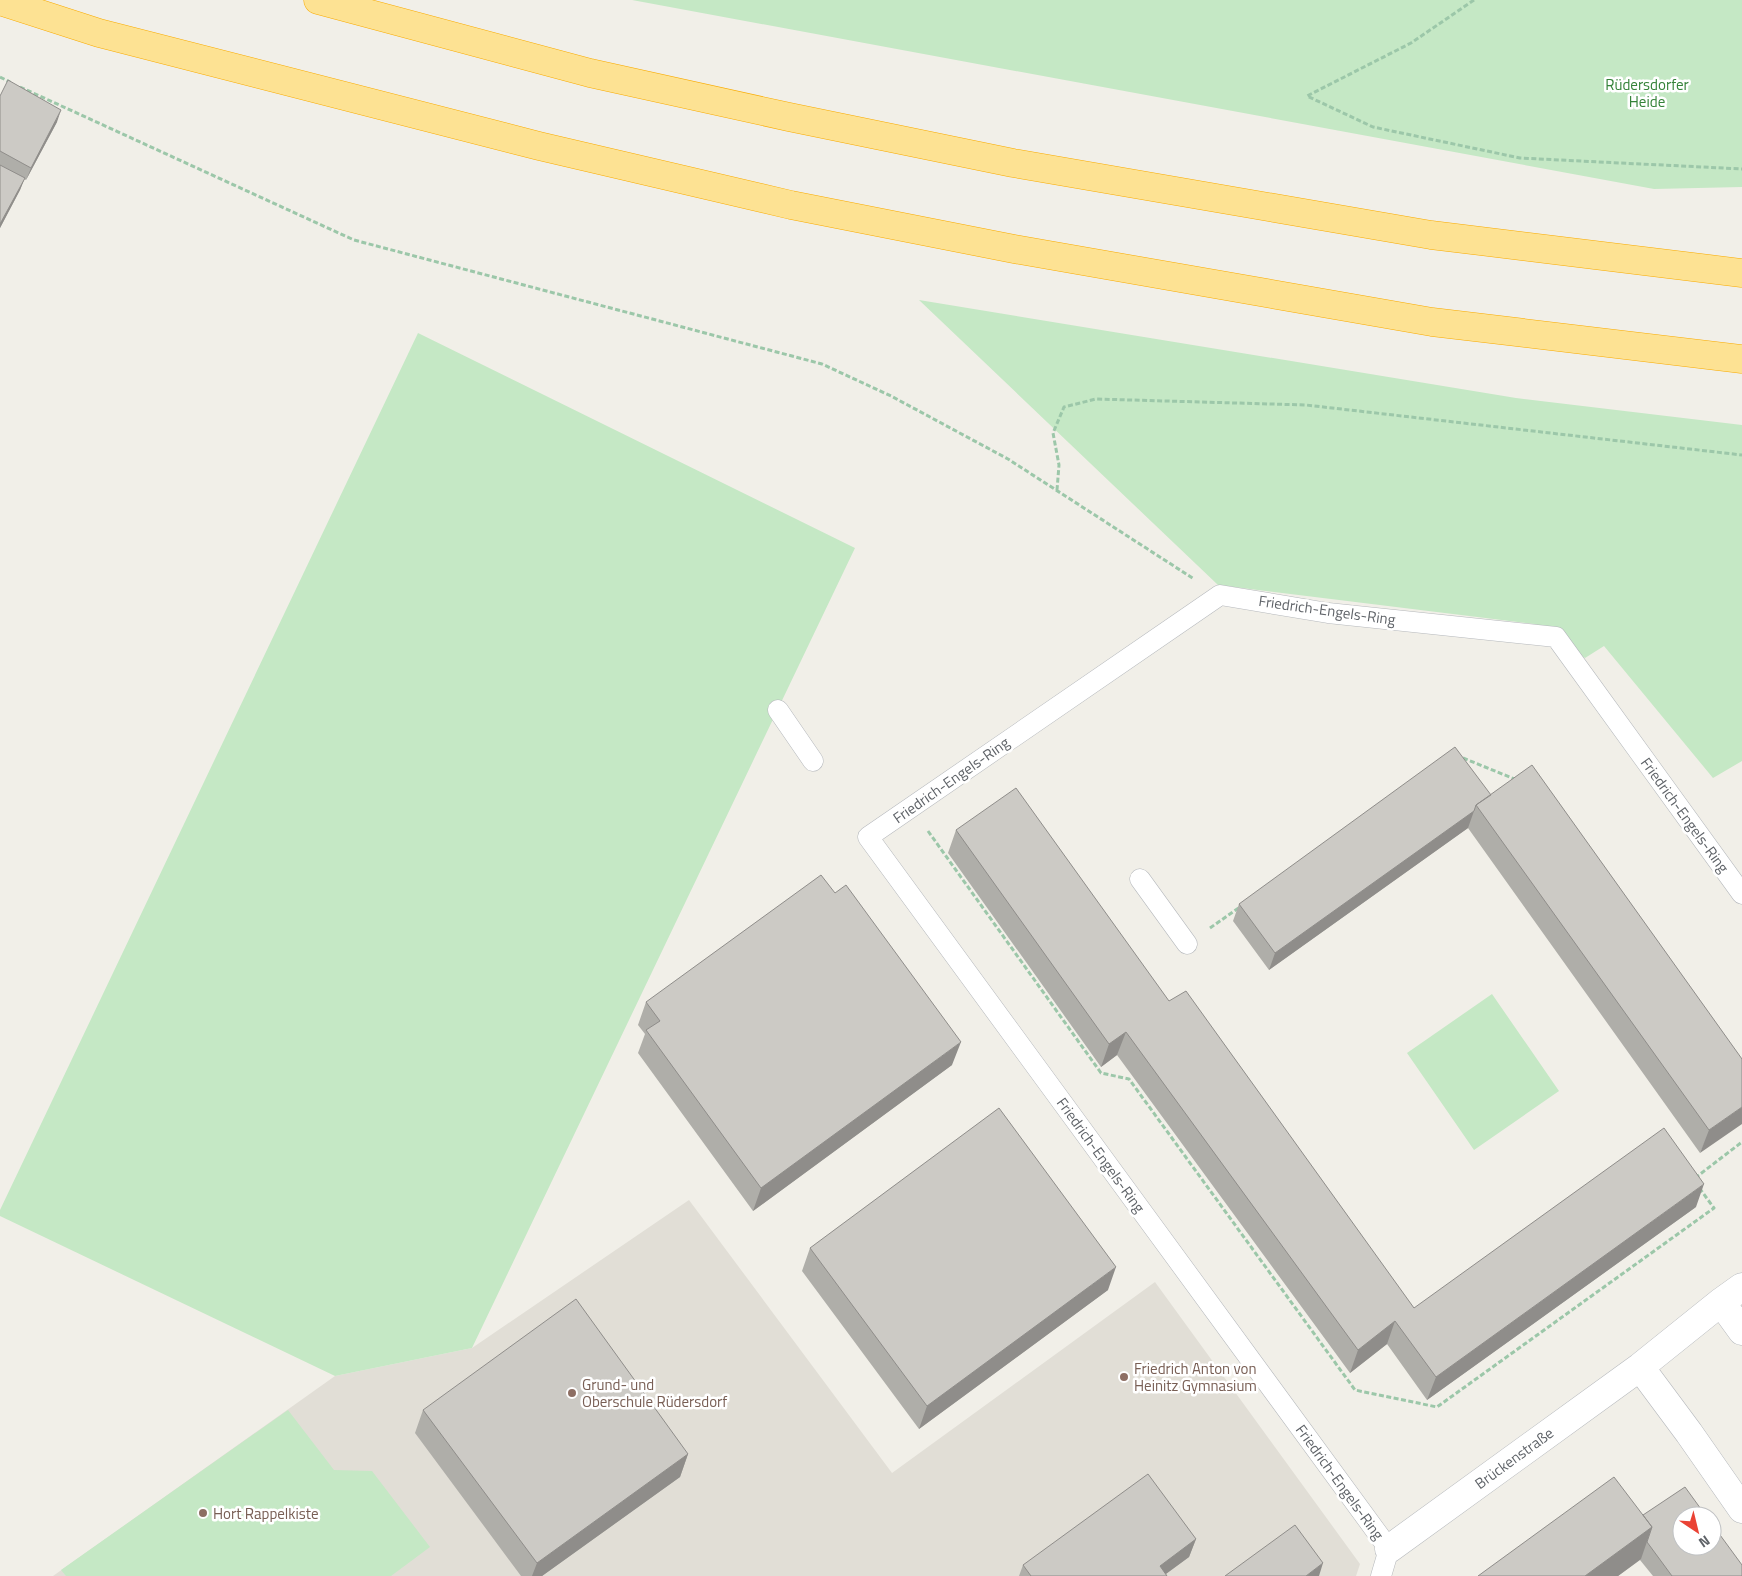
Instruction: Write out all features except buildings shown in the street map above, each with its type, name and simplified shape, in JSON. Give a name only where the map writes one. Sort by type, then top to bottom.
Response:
[{"type":"highway","points":[[318,0],[590,73],[789,117],[1013,162],[1431,235],[1742,273]]},
{"type":"highway","points":[[0,1],[99,33],[539,146],[811,209],[1014,249],[1432,322],[1742,359]]},
{"type":"street","name":"Brückenstraße","points":[[1389,1549],[1640,1367],[1732,1294]]},
{"type":"street","points":[[1732,1294],[1742,1331]]},
{"type":"street","points":[[1640,1367],[1742,1509]]},
{"type":"lane","name":"Friedrich-Engels-Ring","points":[[1389,1549],[868,837],[1220,595],[1328,612],[1556,637],[1742,894]]},
{"type":"lane","points":[[778,710],[814,761]]},
{"type":"lane","points":[[1140,879],[1188,944]]},
{"type":"lane","points":[[1381,1576],[1389,1549]]},
{"type":"path","points":[[1474,0],[1411,43],[1307,96],[1373,127],[1520,158],[1742,169]]},
{"type":"path","points":[[0,77],[354,240],[822,364],[891,396],[1008,459],[1220,595]]},
{"type":"path","points":[[1057,490],[1058,465],[1053,433],[1064,407],[1096,399],[1306,405],[1742,455]]},
{"type":"path","points":[[1455,755],[1519,781]]},
{"type":"path","points":[[910,807],[1101,1073],[1129,1078],[1355,1390],[1437,1407],[1714,1208],[1693,1179],[1742,1142]]},
{"type":"path","points":[[1188,944],[1244,904]]},
{"type":"shaded area","points":[[689,1200],[892,1473],[1155,1282],[1360,1564],[1356,1576],[53,1576],[335,1376],[472,1348]]},
{"type":"green space","name":"Rüdersdorfer Heide","points":[[632,0],[1742,0],[1742,187],[1654,189]]},
{"type":"green space","points":[[919,300],[1516,398],[1742,425],[1742,761],[1713,778],[1604,646],[1585,658],[1534,624],[1218,585]]},
{"type":"green space","points":[[418,333],[855,548],[472,1348],[335,1376],[0,1216],[0,1210]]},
{"type":"green space","points":[[1492,994],[1559,1091],[1474,1150],[1407,1053]]},
{"type":"green space","points":[[288,1410],[334,1470],[372,1471],[430,1547],[391,1576],[66,1576],[61,1570]]},
{"type":"place","name":"Friedrich Anton von Heinitz Gymnasium","points":[[1124,1377]]},
{"type":"place","name":"Grund- und Oberschule Rüdersdorf","points":[[572,1393]]},
{"type":"place","name":"Hort Rappelkiste","points":[[203,1513]]}]
